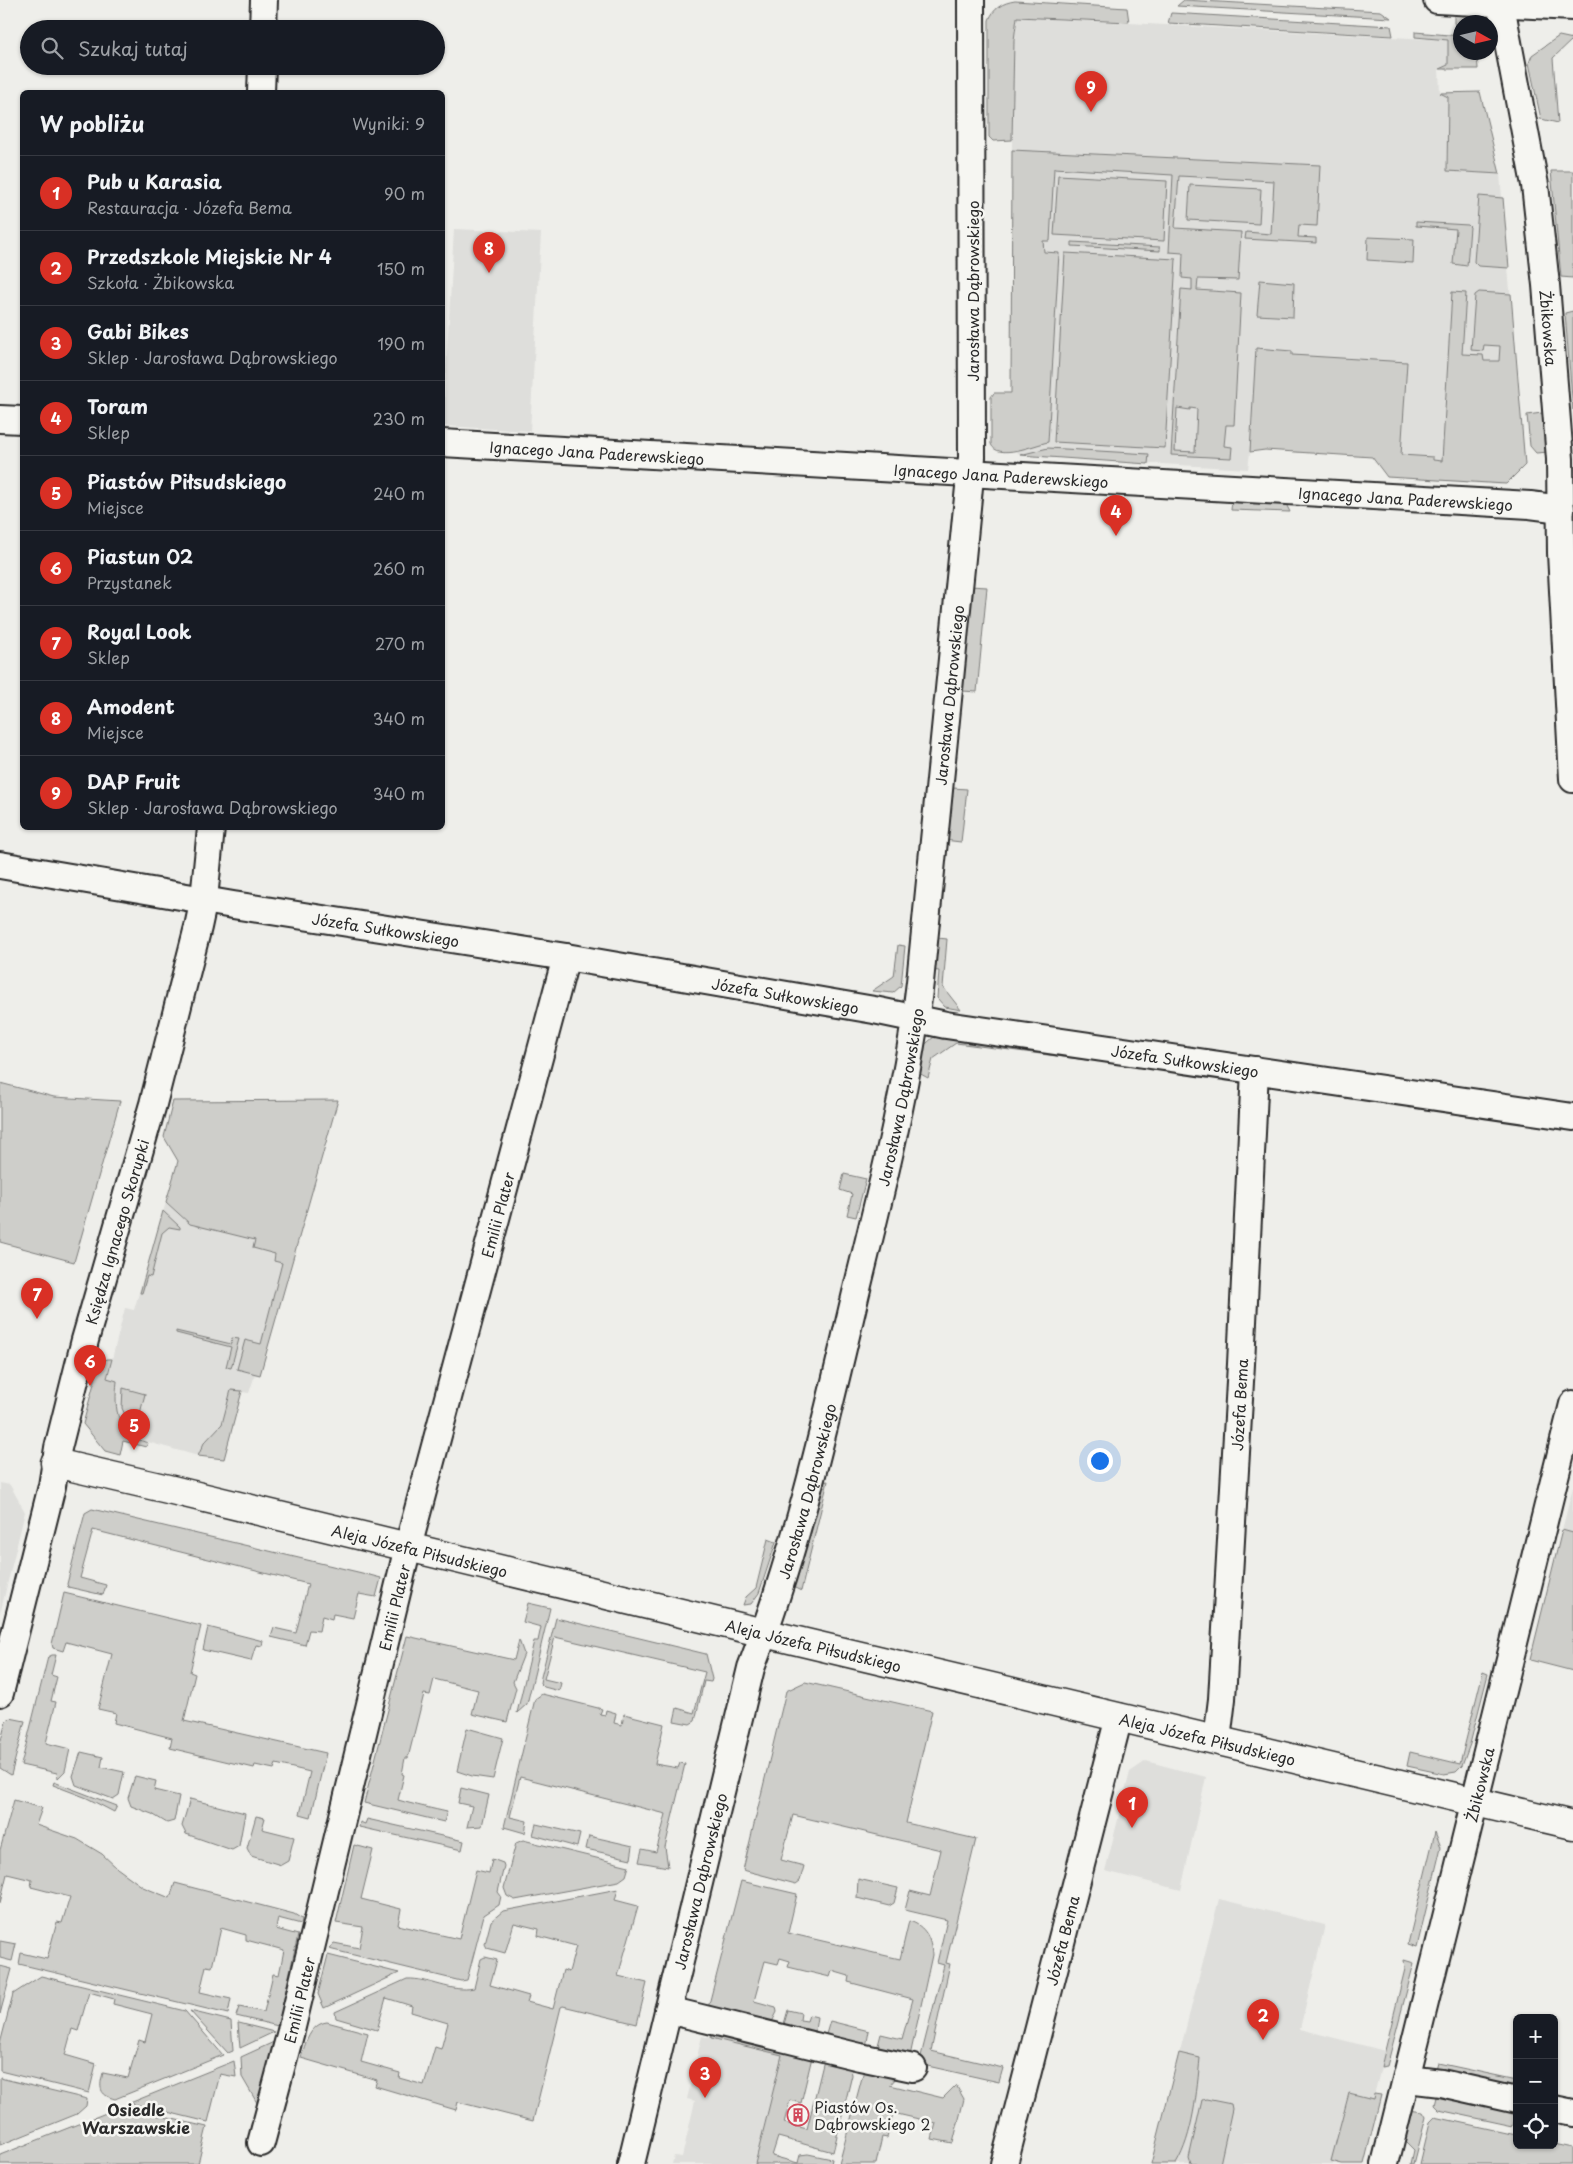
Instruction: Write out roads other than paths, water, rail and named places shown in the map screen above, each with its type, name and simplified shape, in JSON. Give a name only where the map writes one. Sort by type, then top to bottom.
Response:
[{"type":"street","points":[[263,20],[264,0]]},
{"type":"street","name":"Jarosława Dąbrowskiego","points":[[631,2164],[751,1668],[804,1507],[821,1445],[893,1139],[916,1018],[971,472],[971,0]]},
{"type":"street","points":[[1437,0],[1573,7]]},
{"type":"street","name":"Żbikowska","points":[[1501,2],[1536,185],[1560,459],[1573,779]]},
{"type":"street","points":[[261,90],[262,75]]},
{"type":"street","points":[[0,419],[20,420]]},
{"type":"street","name":"Ignacego Jana Paderewskiego","points":[[445,443],[971,472],[1530,505],[1561,509]]},
{"type":"street","name":"Księdza Ignacego Skorupki","points":[[0,1694],[52,1486],[55,1463],[85,1340],[153,1104],[204,899],[211,830]]},
{"type":"street","name":"Józefa Sułkowskiego","points":[[0,865],[566,957],[916,1018],[946,1025],[1573,1117]]},
{"type":"street","name":"Emilii Plater","points":[[261,2143],[291,2031],[408,1547],[420,1508],[566,957]]},
{"type":"street","name":"Józefa Bema","points":[[1217,1740],[1222,1699],[1242,1364],[1255,1070]]},
{"type":"street","name":"Żbikowska","points":[[1385,2164],[1573,1404]]},
{"type":"street","name":"Aleja Józefa Piłsudskiego","points":[[55,1463],[1573,1826]]},
{"type":"street","name":"Józefa Bema","points":[[1004,2164],[1119,1717]]},
{"type":"street","points":[[668,2010],[860,2057],[914,2068]]},
{"type":"street","points":[[1407,2079],[1441,2083],[1513,2099]]},
{"type":"street","points":[[1558,2110],[1573,2113]]},
{"type":"place","name":"DAP Fruit","points":[[1091,112]]},
{"type":"place","name":"Amodent","points":[[489,273]]},
{"type":"place","name":"Toram","points":[[1116,536]]},
{"type":"place","name":"Royal Look","points":[[37,1319]]},
{"type":"place","name":"Piastun 02","points":[[90,1386]]},
{"type":"place","name":"Piastów Piłsudskiego","points":[[134,1450]]},
{"type":"place","name":"Pub u Karasia","points":[[1132,1828]]},
{"type":"place","name":"Przedszkole Miejskie Nr 4","points":[[1263,2040]]},
{"type":"place","name":"Gabi Bikes","points":[[705,2098]]},
{"type":"place","name":"Piastów Os. Dąbrowskiego 2","points":[[798,2115]]},
{"type":"district","name":"Osiedle Warszawskie","points":[[136,2118]]}]
